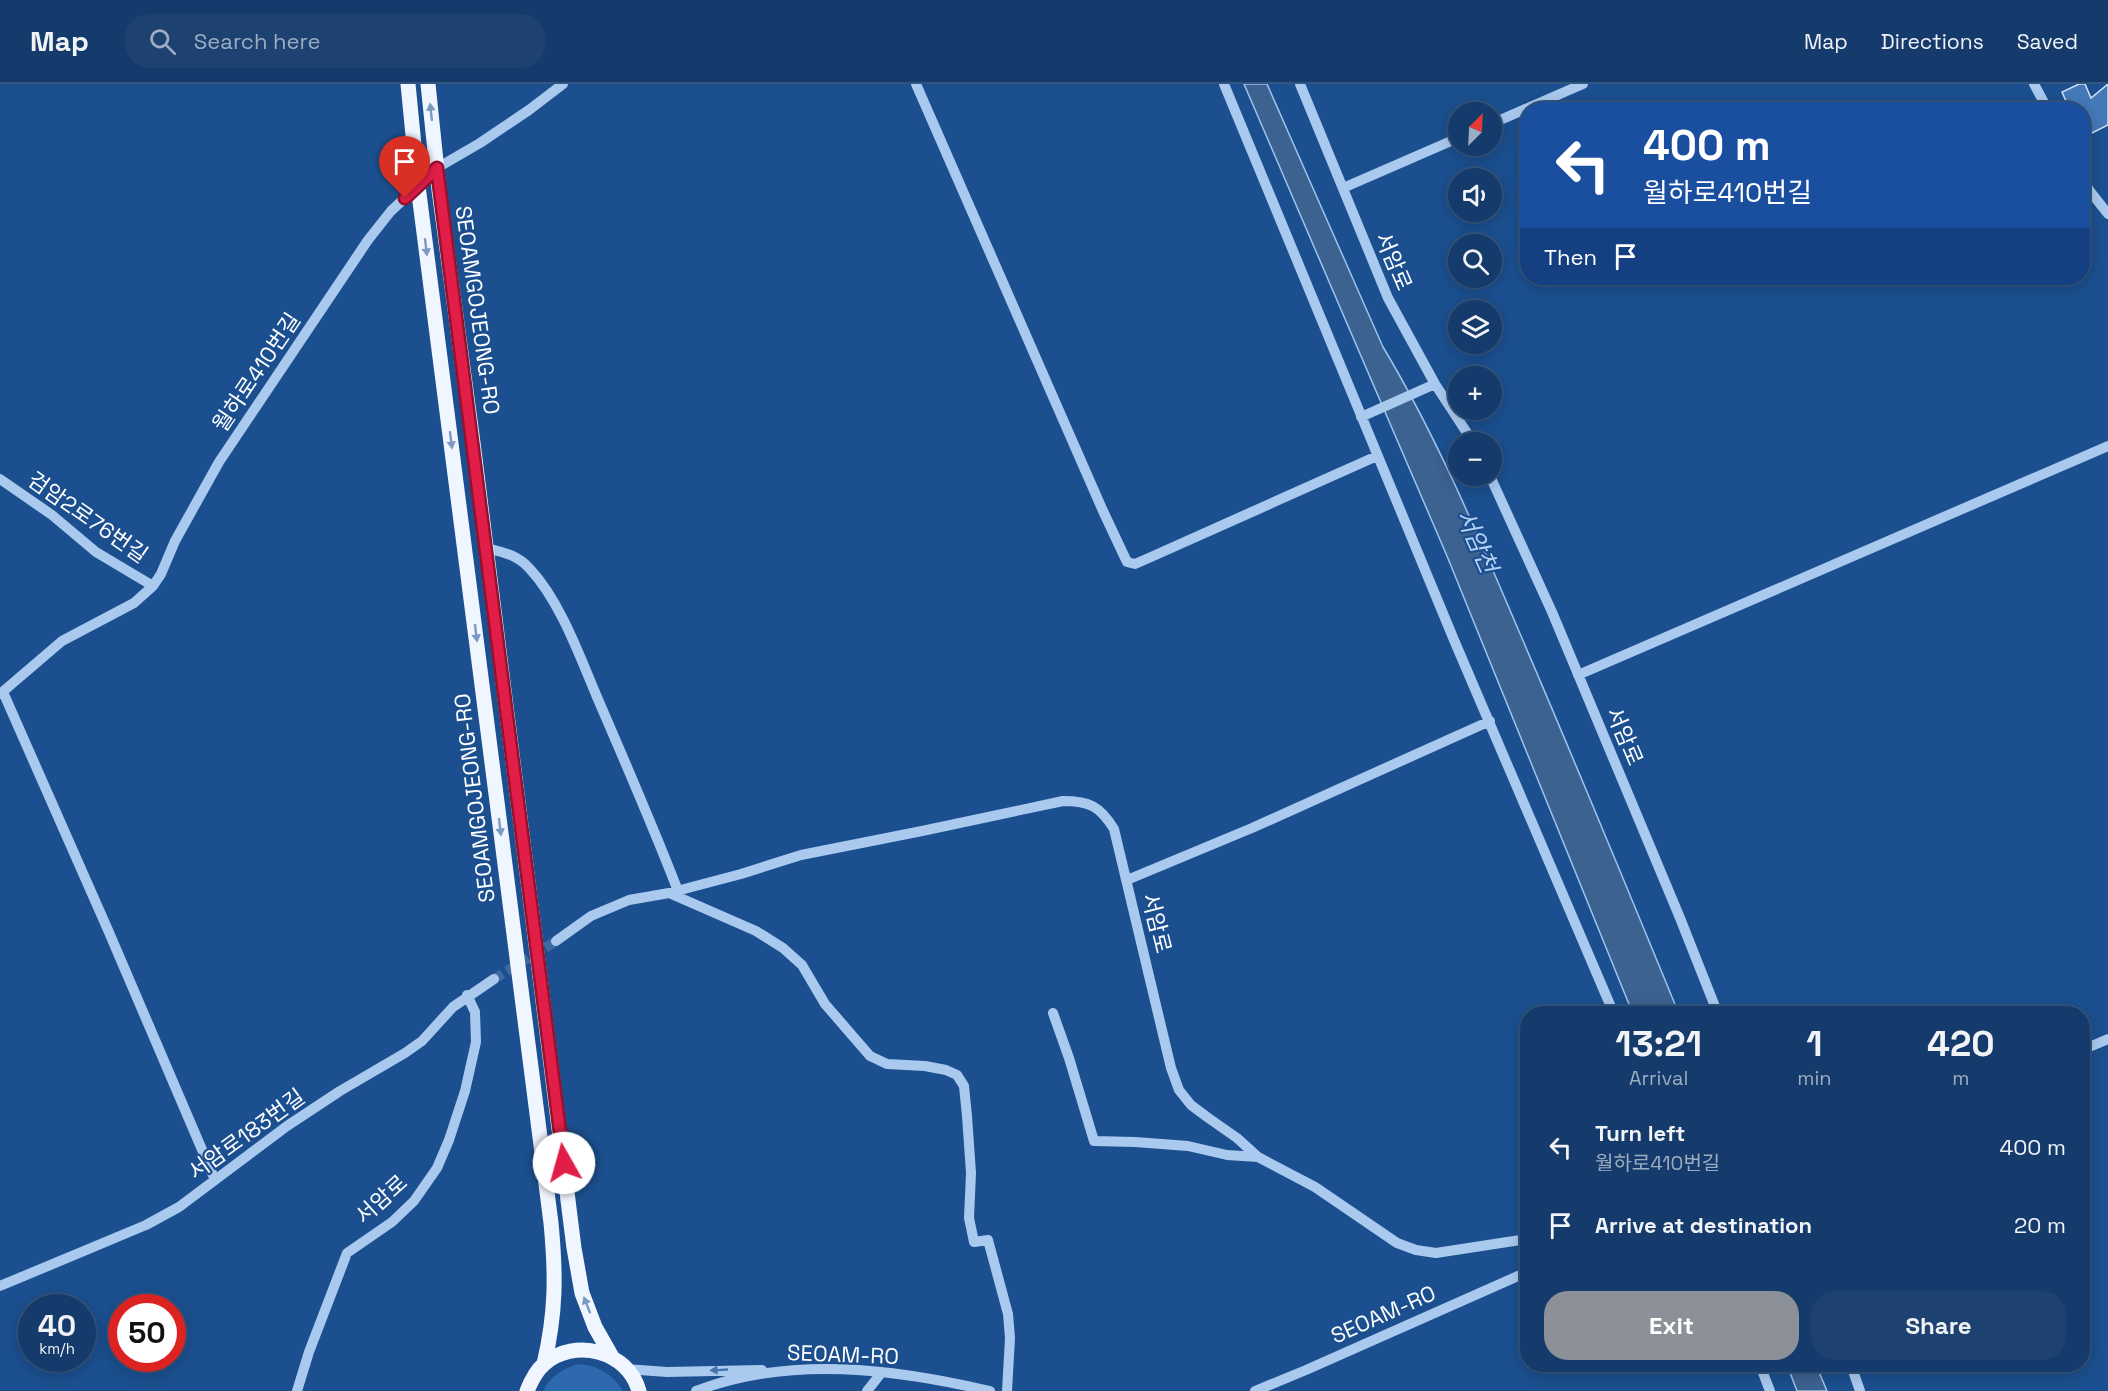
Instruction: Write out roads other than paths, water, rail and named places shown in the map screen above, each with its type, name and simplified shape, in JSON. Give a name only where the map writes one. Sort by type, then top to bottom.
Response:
[{"type":"main road","name":"SEOAMGOJEONG-RO","points":[[408,84],[418,186],[551,1223],[556,1271],[555,1302],[552,1330],[544,1364]]},
{"type":"main road","name":"SEOAMGOJEONG-RO","points":[[428,84],[574,1248],[582,1293],[595,1327],[612,1357]]},
{"type":"main road","points":[[527,1391],[533,1377],[544,1364],[559,1354],[576,1349],[595,1351],[612,1357],[626,1369],[637,1384],[639,1391]]},
{"type":"street","name":"월하로410번길","points":[[2,693],[62,641],[134,603],[153,586],[219,462],[379,224],[437,168],[480,143],[563,84]]},
{"type":"street","points":[[916,84],[1127,562],[1135,564],[1377,456]]},
{"type":"street","points":[[1224,84],[1377,456],[1611,1006]]},
{"type":"street","name":"서암로","points":[[1300,84],[1388,298],[1431,385],[1466,432]]},
{"type":"street","points":[[1542,102],[1583,84]]},
{"type":"street","points":[[2034,84],[2044,102]]},
{"type":"street","points":[[1502,119],[1520,111]]},
{"type":"street","points":[[1343,189],[1448,142]]},
{"type":"street","points":[[2090,191],[2108,213]]},
{"type":"street","points":[[1361,417],[1431,385]]},
{"type":"street","points":[[1578,675],[2108,446]]},
{"type":"street","name":"검암2로76번길","points":[[0,479],[52,515],[96,552],[153,586]]},
{"type":"street","name":"서암로","points":[[1494,486],[1578,675],[1715,1006]]},
{"type":"street","points":[[486,548],[519,558],[531,569],[546,589],[572,639],[646,810],[673,892],[756,932],[783,948],[802,965],[825,1004],[870,1056],[887,1064],[925,1066],[946,1070],[957,1075],[964,1086],[971,1173],[969,1218],[974,1242],[988,1240],[1008,1314],[1010,1338],[1007,1391]]},
{"type":"street","points":[[2,693],[104,919],[215,1180]]},
{"type":"street","points":[[1126,880],[1252,828],[1490,722]]},
{"type":"street","name":"서암로","points":[[556,941],[591,916],[629,900],[673,892],[801,855],[1062,801],[1088,803],[1097,807],[1114,829],[1171,1068],[1179,1090],[1191,1105],[1258,1156],[1315,1187],[1397,1243],[1436,1254],[1520,1240]]},
{"type":"street","name":"서암로183번길","points":[[0,1286],[146,1225],[178,1207],[288,1126],[422,1041],[439,1021],[467,996],[494,980]]},
{"type":"street","name":"서암로","points":[[297,1391],[309,1352],[347,1253],[392,1222],[414,1202],[437,1168],[465,1091],[476,1042],[475,1011],[467,996]]},
{"type":"street","points":[[1053,1013],[1094,1141],[1188,1146],[1227,1155],[1258,1156]]},
{"type":"street","points":[[2090,1047],[2108,1039]]},
{"type":"street","name":"SEOAM-RO","points":[[1260,1390],[1520,1275]]},
{"type":"street","name":"SEOAM-RO","points":[[696,1391],[778,1370],[826,1368],[882,1372],[941,1380],[990,1391]]},
{"type":"street","points":[[626,1369],[667,1372],[778,1370]]},
{"type":"street","points":[[867,1391],[882,1372]]},
{"type":"street","points":[[1763,1372],[1770,1391]]},
{"type":"street","points":[[1853,1372],[1860,1391]]},
{"type":"water","name":"서암천","points":[[1244,84],[1267,84],[1383,347],[1403,381],[1448,472],[1448,486],[1455,486],[1487,557],[1676,1006],[1630,1006],[1447,556]]},
{"type":"water","points":[[1790,1372],[1819,1372],[1827,1391],[1797,1391]]},
{"type":"tunnel","points":[[494,979],[556,941]]}]
